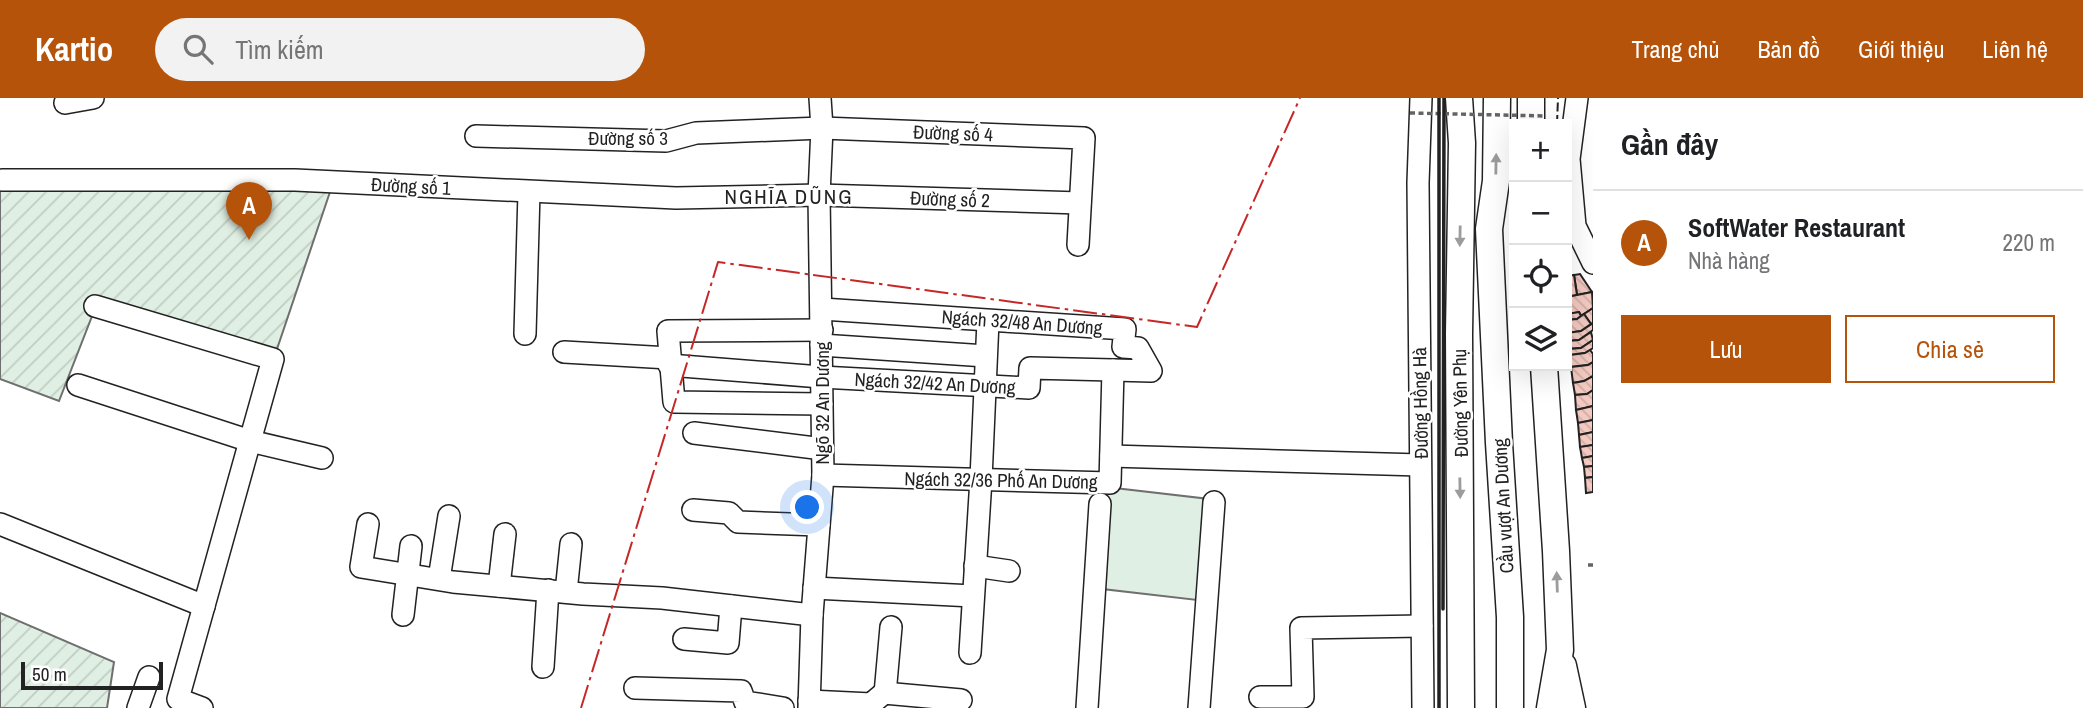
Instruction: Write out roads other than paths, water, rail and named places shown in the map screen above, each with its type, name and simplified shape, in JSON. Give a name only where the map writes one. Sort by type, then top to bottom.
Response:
[{"type":"main road","name":"Đường Yên Phụ","points":[[1459,98],[1462,144],[1459,334],[1461,708]]},
{"type":"main road","points":[[1489,229],[1496,181],[1497,98]]},
{"type":"main road","points":[[1462,144],[1489,229]]},
{"type":"main road","name":"Cầu vượt An Dương","points":[[1489,229],[1510,617],[1510,708]]},
{"type":"main road","points":[[1544,371],[1560,650],[1572,708]]},
{"type":"main road","points":[[1550,708],[1560,650]]},
{"type":"street","points":[[65,103],[93,98]]},
{"type":"street","name":"Ngõ 32 An Dương","points":[[809,704],[823,449],[820,98]]},
{"type":"street","points":[[1577,98],[1569,159],[1575,226],[1593,263]]},
{"type":"street","name":"Đường Hồng Hà","points":[[1415,106],[1423,708]]},
{"type":"street","name":"Đường số 3","points":[[476,136],[666,141],[696,133],[822,128]]},
{"type":"street","name":"Đường số 4","points":[[822,128],[1084,138],[1080,203]]},
{"type":"street","name":"Đường số 1","points":[[2,180],[295,180],[676,198],[819,195]]},
{"type":"street","points":[[525,334],[529,192]]},
{"type":"street","name":"Đường số 2","points":[[819,195],[1080,203]]},
{"type":"street","points":[[1078,245],[1080,203]]},
{"type":"street","points":[[95,306],[273,359],[178,699],[202,708]]},
{"type":"street","points":[[970,653],[988,321]]},
{"type":"street","name":"Ngách 32/48 An Dương","points":[[822,328],[988,321],[1125,329],[1123,347],[1138,348],[1151,371],[1113,370]]},
{"type":"street","points":[[822,404],[674,402],[667,331],[822,328],[986,356]]},
{"type":"street","name":"Ngách 32/42 An Dương","points":[[564,352],[821,377],[1029,388],[1030,368],[1113,370]]},
{"type":"street","name":"Ngách 32/36 Phố An Dương","points":[[822,475],[1110,483],[1113,370]]},
{"type":"street","points":[[78,385],[250,441],[322,458]]},
{"type":"street","points":[[694,433],[823,449]]},
{"type":"street","points":[[1111,456],[1420,465]]},
{"type":"street","points":[[1199,708],[1214,502]]},
{"type":"street","points":[[1087,708],[1100,504]]},
{"type":"street","points":[[693,510],[729,513],[738,522],[819,525]]},
{"type":"street","points":[[439,579],[449,516]]},
{"type":"street","points":[[0,524],[204,606]]},
{"type":"street","points":[[368,524],[361,568],[499,586],[662,598],[812,615]]},
{"type":"street","points":[[499,586],[505,534]]},
{"type":"street","points":[[542,667],[557,591],[571,544]]},
{"type":"street","points":[[403,615],[411,546]]},
{"type":"street","points":[[975,566],[1009,571]]},
{"type":"street","points":[[814,588],[973,596]]},
{"type":"street","points":[[684,639],[728,643],[731,606]]},
{"type":"street","points":[[1260,697],[1303,697],[1301,628],[1422,626]]},
{"type":"street","points":[[885,694],[891,627]]},
{"type":"street","points":[[138,708],[149,677]]},
{"type":"street","points":[[635,688],[741,691],[745,702],[783,708]]},
{"type":"street","points":[[809,704],[872,704],[885,694],[961,700]]},
{"type":"place","name":"SoftWater Restaurant","points":[[249,240]]},
{"type":"district","name":"NGHĨA DŨNG","points":[[789,196]]}]
